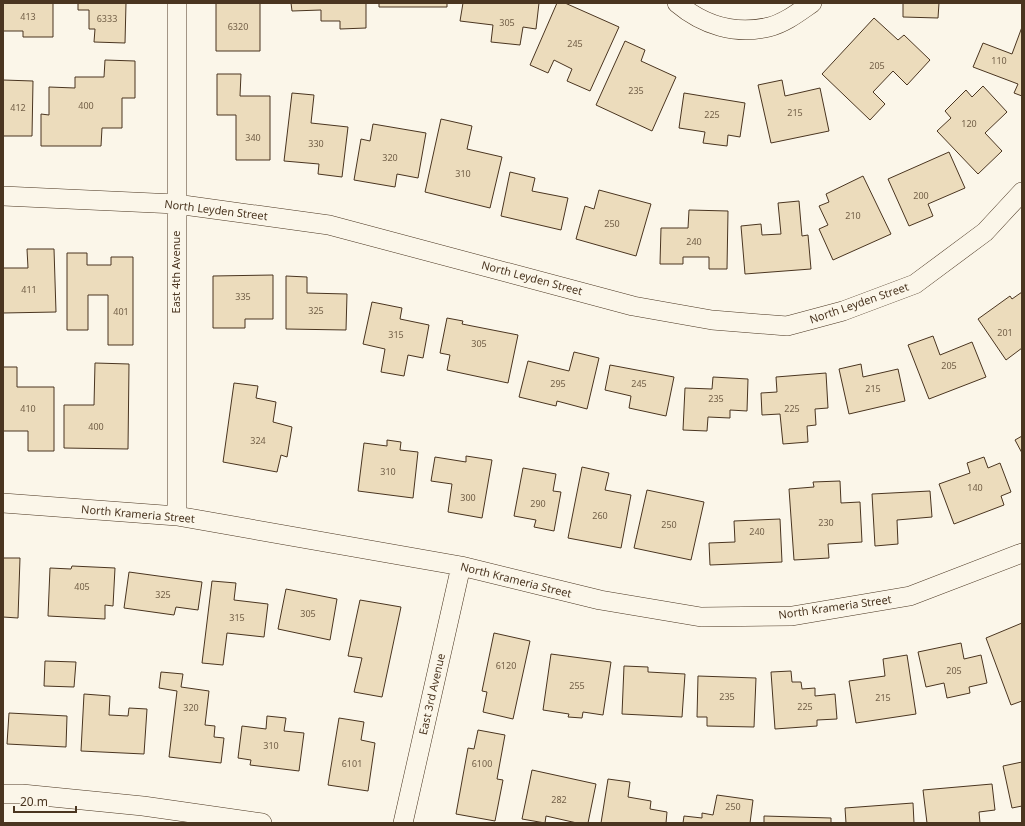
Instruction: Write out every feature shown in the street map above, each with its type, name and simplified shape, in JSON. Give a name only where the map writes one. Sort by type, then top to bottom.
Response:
[{"type":"street","name":"East 4th Avenue","points":[[177,3],[177,516]]},
{"type":"street","points":[[677,3],[708,23],[728,28],[748,30],[770,26],[794,16],[812,3]]},
{"type":"street","name":"North Leyden Street","points":[[3,196],[176,204],[329,225],[633,306],[712,320],[787,326],[843,311],[915,284],[985,232],[1022,192]]},
{"type":"street","name":"North Krameria Street","points":[[3,504],[177,516],[461,566],[600,600],[701,617],[792,616],[910,596],[1022,553]]},
{"type":"street","name":"East 3rd Avenue","points":[[403,823],[461,566]]},
{"type":"street","points":[[3,794],[22,794],[143,806],[262,823]]},
{"type":"building","points":[[3,3],[53,3],[53,37],[23,37],[23,31],[3,31]]},
{"type":"building","points":[[78,3],[126,3],[125,43],[94,42],[95,29],[89,29],[89,10],[78,10]]},
{"type":"building","points":[[216,3],[260,3],[260,51],[216,51]]},
{"type":"building","points":[[291,3],[366,3],[366,28],[340,29],[340,21],[321,21],[321,10],[292,11]]},
{"type":"building","points":[[379,3],[447,3],[447,7],[379,7]]},
{"type":"building","points":[[463,3],[539,3],[536,29],[523,27],[520,45],[491,42],[493,25],[460,21]]},
{"type":"building","points":[[557,3],[565,3],[619,27],[590,91],[567,81],[572,69],[554,60],[548,73],[530,65]]},
{"type":"building","points":[[903,3],[939,3],[938,18],[903,17]]},
{"type":"building","points":[[874,18],[898,40],[904,35],[930,60],[907,85],[893,71],[873,92],[885,104],[870,120],[822,74]]},
{"type":"building","points":[[1022,27],[1022,96],[1014,93],[1018,84],[973,67],[983,43],[1012,54]]},
{"type":"building","points":[[625,41],[645,50],[641,61],[676,77],[652,131],[596,105]]},
{"type":"building","points":[[105,60],[135,61],[135,98],[122,98],[122,128],[102,128],[101,146],[41,146],[41,114],[49,115],[49,87],[75,88],[75,77],[104,77]]},
{"type":"building","points":[[217,74],[241,74],[240,96],[270,96],[270,160],[236,160],[236,115],[217,115]]},
{"type":"building","points":[[3,80],[33,81],[32,136],[3,136]]},
{"type":"building","points":[[782,80],[785,96],[820,88],[829,131],[771,143],[758,85]]},
{"type":"building","points":[[983,86],[1007,112],[985,133],[1002,151],[978,174],[937,131],[951,118],[945,111],[966,90],[972,97]]},
{"type":"building","points":[[292,93],[314,95],[311,123],[348,127],[342,177],[318,174],[319,164],[284,161]]},
{"type":"building","points":[[684,93],[745,103],[740,137],[728,135],[727,146],[703,143],[705,132],[679,128]]},
{"type":"building","points":[[441,119],[472,126],[467,149],[502,157],[490,208],[425,192]]},
{"type":"building","points":[[373,124],[426,133],[418,178],[397,174],[395,187],[354,180],[361,139],[370,141]]},
{"type":"building","points":[[949,152],[965,188],[928,204],[933,216],[909,226],[888,179]]},
{"type":"building","points":[[510,172],[535,178],[532,191],[568,198],[561,230],[501,216]]},
{"type":"building","points":[[863,176],[891,234],[833,260],[819,229],[828,225],[819,206],[829,202],[826,194]]},
{"type":"building","points":[[599,190],[651,204],[636,256],[576,239],[585,206],[594,209]]},
{"type":"building","points":[[799,201],[802,236],[808,235],[811,269],[745,274],[741,226],[761,224],[762,235],[781,234],[778,203]]},
{"type":"building","points":[[689,210],[728,211],[727,269],[709,269],[709,257],[683,257],[683,264],[660,264],[661,228],[688,228]]},
{"type":"building","points":[[27,249],[54,249],[56,312],[3,313],[3,268],[28,268]]},
{"type":"building","points":[[67,253],[87,253],[87,265],[111,265],[111,257],[133,257],[133,345],[108,345],[108,295],[88,295],[88,330],[67,330]]},
{"type":"building","points":[[273,275],[273,319],[245,319],[245,328],[213,328],[213,276]]},
{"type":"building","points":[[286,276],[307,277],[307,293],[347,294],[346,330],[286,329]]},
{"type":"building","points":[[1022,292],[1022,348],[1006,360],[978,319],[1010,296],[1012,299]]},
{"type":"building","points":[[372,302],[402,308],[400,319],[429,325],[423,358],[408,355],[404,376],[381,372],[385,349],[363,344]]},
{"type":"building","points":[[447,318],[463,321],[462,324],[518,335],[508,383],[447,370],[450,355],[440,353]]},
{"type":"building","points":[[933,336],[940,355],[972,342],[986,377],[929,399],[908,345]]},
{"type":"building","points":[[574,352],[599,358],[587,409],[557,401],[556,406],[519,397],[528,361],[569,371]]},
{"type":"building","points":[[95,363],[129,364],[128,449],[64,448],[64,405],[94,405]]},
{"type":"building","points":[[861,364],[863,377],[898,369],[905,401],[849,414],[839,369]]},
{"type":"building","points":[[610,365],[674,377],[666,416],[629,408],[631,396],[605,390]]},
{"type":"building","points":[[3,367],[17,367],[17,387],[54,387],[54,451],[28,451],[28,431],[3,431]]},
{"type":"building","points":[[826,373],[828,408],[815,409],[816,425],[807,426],[808,442],[783,444],[780,414],[762,415],[761,393],[777,392],[776,377]]},
{"type":"building","points":[[713,377],[748,379],[747,411],[730,410],[730,418],[708,417],[707,431],[683,430],[685,388],[712,389]]},
{"type":"building","points":[[234,383],[258,386],[256,398],[276,402],[273,422],[292,427],[287,457],[281,455],[277,472],[223,462]]},
{"type":"building","points":[[1022,436],[1022,453],[1015,440]]},
{"type":"building","points":[[387,440],[401,442],[400,450],[418,452],[413,498],[358,491],[364,443],[387,446]]},
{"type":"building","points":[[466,456],[492,460],[482,518],[448,512],[452,484],[431,481],[435,457],[466,462]]},
{"type":"building","points":[[984,457],[988,468],[1000,463],[1011,492],[1001,496],[1004,505],[954,524],[939,484],[970,473],[967,463]]},
{"type":"building","points":[[582,467],[609,473],[605,490],[631,495],[621,548],[568,538]]},
{"type":"building","points":[[523,468],[556,474],[553,491],[561,492],[554,531],[534,527],[536,520],[514,516]]},
{"type":"building","points":[[840,481],[841,503],[860,502],[862,542],[828,544],[829,558],[794,560],[789,489],[814,487],[813,482]]},
{"type":"building","points":[[647,490],[704,502],[691,560],[634,548]]},
{"type":"building","points":[[930,491],[932,517],[897,520],[898,544],[875,546],[872,494]]},
{"type":"building","points":[[780,519],[782,562],[710,565],[709,543],[735,542],[734,521]]},
{"type":"building","points":[[3,558],[20,558],[18,618],[3,617]]},
{"type":"building","points":[[72,566],[115,568],[113,606],[105,605],[105,619],[48,616],[50,568],[71,569]]},
{"type":"building","points":[[129,572],[202,582],[198,610],[176,607],[174,615],[124,608]]},
{"type":"building","points":[[212,581],[236,583],[234,600],[268,604],[264,637],[227,633],[223,665],[202,663]]},
{"type":"building","points":[[286,589],[337,599],[330,640],[278,629]]},
{"type":"building","points":[[360,600],[401,607],[382,697],[354,692],[362,658],[348,656]]},
{"type":"building","points":[[1022,623],[1022,701],[1011,705],[986,638]]},
{"type":"building","points":[[494,633],[530,641],[513,719],[483,712],[487,692],[482,691]]},
{"type":"building","points":[[961,643],[964,659],[981,655],[987,683],[969,687],[970,693],[947,698],[944,683],[926,687],[918,652]]},
{"type":"building","points":[[551,654],[611,662],[603,715],[583,712],[582,718],[568,717],[569,714],[543,710]]},
{"type":"building","points":[[907,655],[916,714],[856,723],[849,681],[885,676],[883,659]]},
{"type":"building","points":[[45,661],[76,662],[74,687],[44,686]]},
{"type":"building","points":[[624,666],[648,667],[648,672],[685,674],[682,717],[622,714]]},
{"type":"building","points":[[791,671],[792,682],[801,682],[802,689],[815,688],[815,696],[835,694],[837,719],[817,720],[817,726],[775,729],[771,672]]},
{"type":"building","points":[[161,672],[183,674],[181,687],[209,691],[205,725],[215,726],[214,737],[224,738],[221,763],[169,757],[177,691],[159,688]]},
{"type":"building","points":[[698,676],[756,678],[754,727],[707,726],[707,717],[697,717]]},
{"type":"building","points":[[84,694],[110,696],[109,715],[128,716],[129,708],[147,709],[144,754],[81,751]]},
{"type":"building","points":[[9,713],[67,716],[66,747],[7,744]]},
{"type":"building","points":[[267,716],[286,718],[284,731],[304,733],[299,771],[250,765],[251,760],[238,758],[242,726],[266,729]]},
{"type":"building","points":[[339,718],[364,722],[361,740],[375,743],[368,791],[328,785]]},
{"type":"building","points":[[478,730],[505,735],[497,779],[503,780],[495,821],[456,814],[468,748],[474,749]]},
{"type":"building","points":[[1022,762],[1022,806],[1012,808],[1003,766]]},
{"type":"building","points":[[532,770],[596,784],[588,823],[577,823],[546,816],[545,823],[522,819]]},
{"type":"building","points":[[608,779],[630,782],[628,797],[651,801],[650,809],[667,812],[666,823],[601,823]]},
{"type":"building","points":[[992,784],[995,810],[979,812],[980,823],[927,823],[923,790]]},
{"type":"building","points":[[717,795],[753,800],[750,823],[683,823],[684,816],[702,818],[702,813],[713,815]]},
{"type":"building","points":[[913,803],[914,823],[846,823],[845,808]]},
{"type":"building","points":[[764,816],[831,818],[831,823],[764,823]]}]
